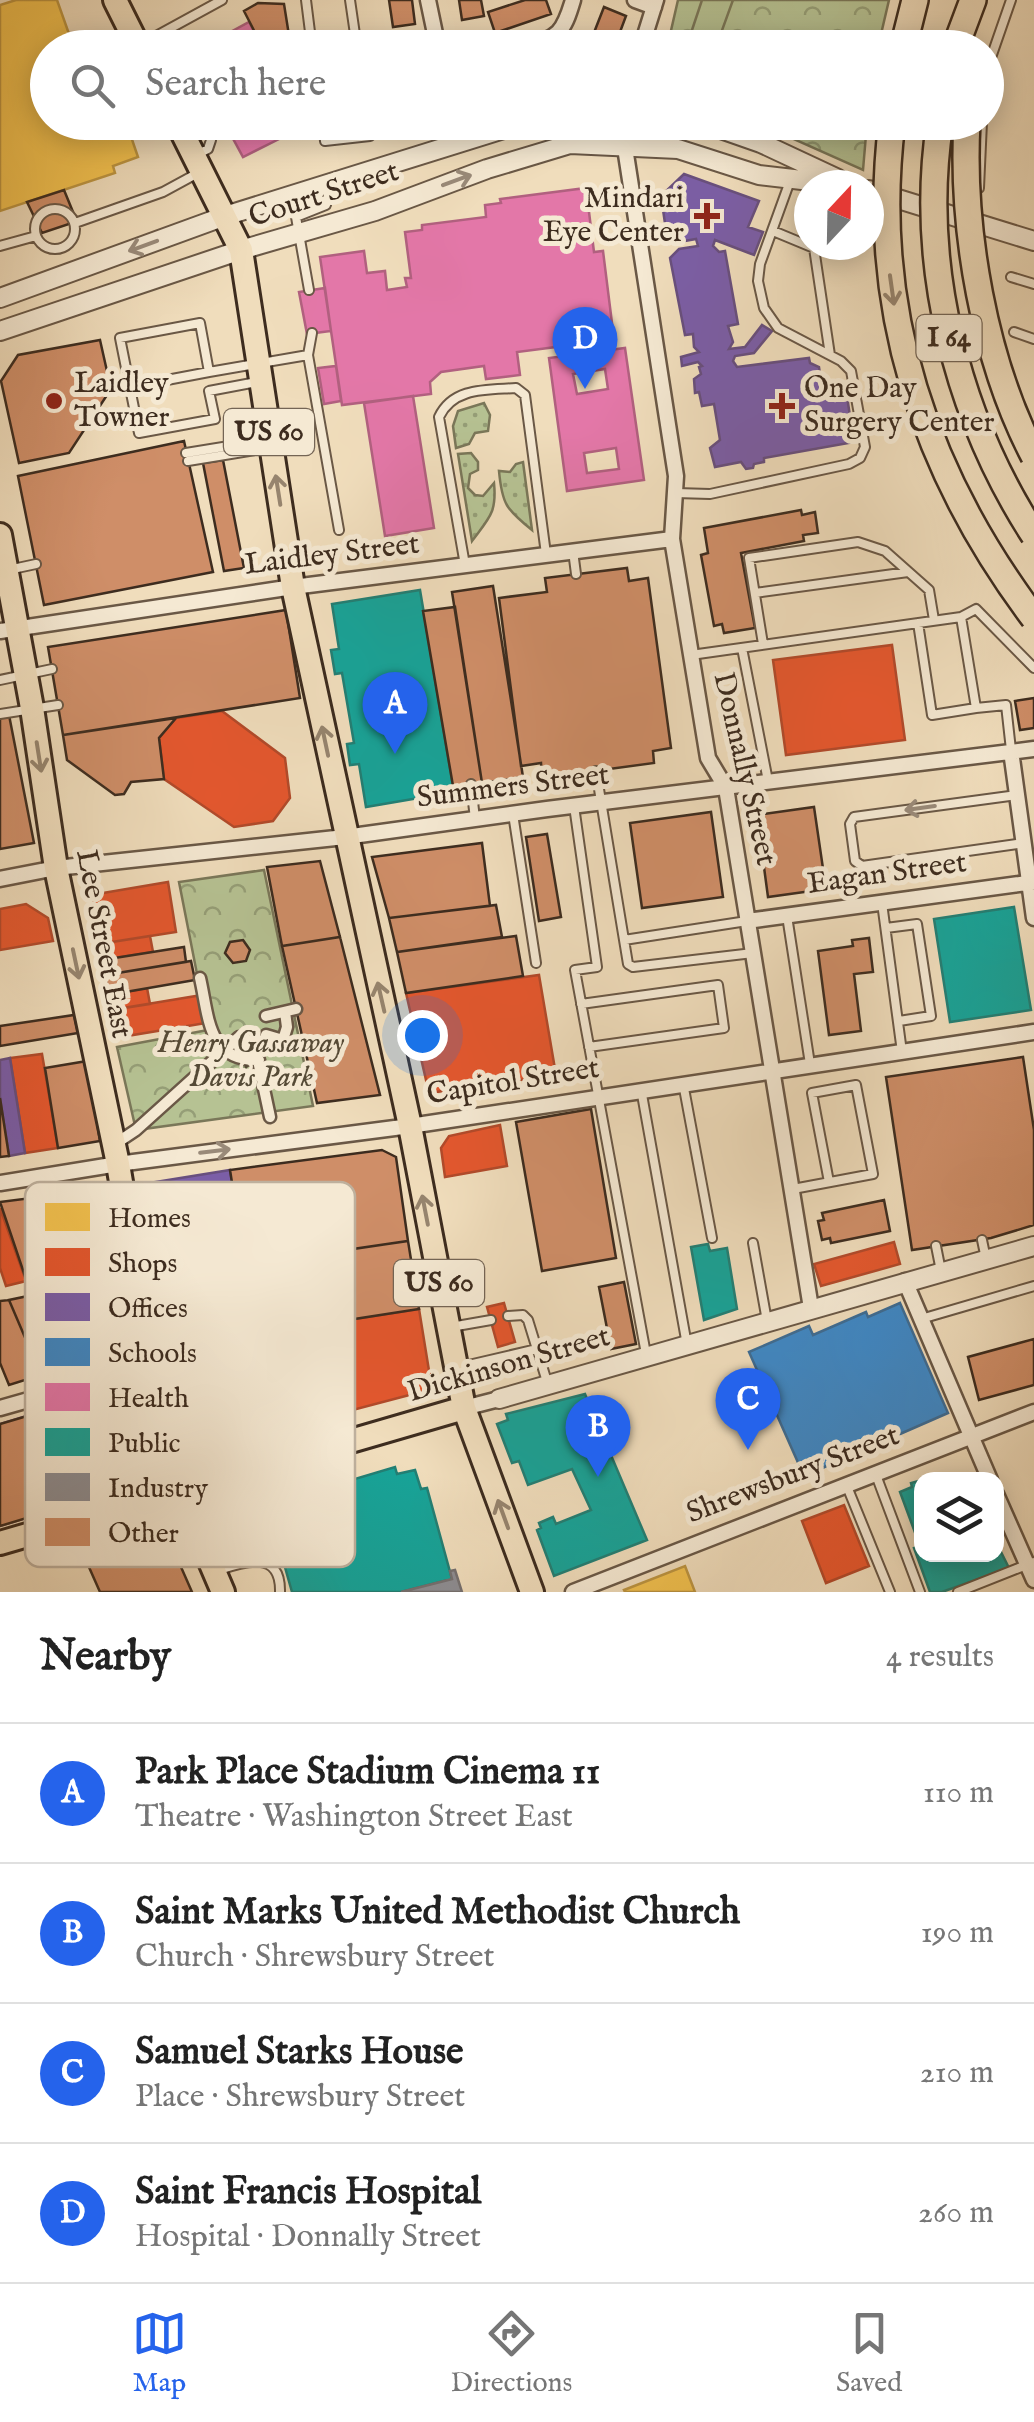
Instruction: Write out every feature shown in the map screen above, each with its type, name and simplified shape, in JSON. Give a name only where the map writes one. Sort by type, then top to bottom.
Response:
[{"type":"highway","points":[[907,30],[915,0]]},
{"type":"highway","points":[[963,30],[974,0]]},
{"type":"highway","points":[[972,30],[974,0]]},
{"type":"highway","name":"I 64","points":[[891,140],[886,212],[890,278],[910,377],[929,436],[959,502],[987,552],[1034,618]]},
{"type":"highway","name":"I 64","points":[[939,140],[935,230],[951,348],[988,450],[1034,536]]},
{"type":"highway","points":[[965,140],[964,166],[978,291],[999,365],[1034,456]]},
{"type":"main road","points":[[115,0],[136,30]]},
{"type":"main road","name":"US 60","points":[[186,140],[241,250],[294,586],[410,1126],[464,1408],[532,1592]]},
{"type":"main road","name":"Lee Street East","points":[[0,538],[8,570],[8,629],[25,674],[32,708],[56,868],[121,1182]]},
{"type":"main road","name":"Dickinson Street","points":[[355,1439],[464,1408]]},
{"type":"main road","name":"Dickinson Street","points":[[0,1543],[25,1536]]},
{"type":"street","points":[[428,0],[434,30]]},
{"type":"street","points":[[562,30],[573,0]]},
{"type":"street","points":[[635,0],[655,4],[647,30]]},
{"type":"street","name":"Court Street","points":[[0,298],[225,216],[469,140]]},
{"type":"street","name":"Donnally Street","points":[[623,140],[676,493],[672,539],[708,758],[726,788],[811,1308]]},
{"type":"street","name":"Court Street","points":[[752,140],[817,170]]},
{"type":"street","name":"Court Street","points":[[0,331],[570,144],[678,149],[759,175],[794,179]]},
{"type":"street","points":[[884,195],[1034,241]]},
{"type":"street","name":"Laidley Street","points":[[8,629],[294,586],[672,539]]},
{"type":"street","name":"Summers Street","points":[[0,879],[56,868],[345,837],[1034,750]]},
{"type":"street","points":[[1011,751],[1034,918]]},
{"type":"street","name":"Eagan Street","points":[[747,921],[1032,883]]},
{"type":"street","points":[[200,978],[213,1037],[224,1051],[242,1059],[259,1060]]},
{"type":"street","points":[[266,1016],[291,1011],[282,1040],[266,1035]]},
{"type":"street","name":"Capitol Street","points":[[0,1183],[44,1176],[116,1154],[410,1126],[1034,1032]]},
{"type":"street","points":[[116,1154],[136,1130],[239,1037]]},
{"type":"street","points":[[254,1042],[270,1118]]},
{"type":"street","points":[[44,1176],[46,1182]]},
{"type":"street","name":"Dickinson Street","points":[[464,1408],[1034,1246]]},
{"type":"street","points":[[905,1281],[987,1472]]},
{"type":"street","points":[[0,1408],[25,1401]]},
{"type":"street","name":"Shrewsbury Street","points":[[573,1592],[1034,1412]]},
{"type":"street","points":[[1004,1510],[1031,1563],[1034,1580]]},
{"type":"lane","points":[[167,30],[222,0]]},
{"type":"lane","points":[[306,0],[310,30]]},
{"type":"lane","points":[[350,0],[354,30]]},
{"type":"lane","points":[[1001,30],[1011,0]]},
{"type":"lane","points":[[75,223],[163,192],[198,163],[211,140]]},
{"type":"lane","points":[[978,223],[981,140]]},
{"type":"lane","points":[[676,493],[710,494],[849,464],[860,458],[864,447],[852,371],[778,328],[764,308],[758,280],[791,179]]},
{"type":"lane","points":[[310,290],[296,216],[326,205],[330,184]]},
{"type":"lane","points":[[49,210],[65,211],[75,223],[73,239],[62,249],[46,248],[36,236],[37,220],[49,210]]},
{"type":"lane","points":[[772,231],[814,248],[830,355]]},
{"type":"lane","points":[[0,246],[36,236]]},
{"type":"lane","points":[[1012,277],[1034,284]]},
{"type":"lane","points":[[209,372],[200,324],[120,338],[138,433],[214,419],[209,391],[308,356]]},
{"type":"lane","points":[[1014,332],[1034,338]]},
{"type":"lane","points":[[312,333],[308,356],[339,530]]},
{"type":"lane","points":[[130,387],[209,372],[260,373]]},
{"type":"lane","points":[[466,565],[439,417],[454,397],[484,390],[516,388],[525,395],[546,554]]},
{"type":"lane","points":[[188,457],[271,443]]},
{"type":"lane","points":[[762,644],[749,558],[858,542],[885,551],[929,590],[934,620]]},
{"type":"lane","points":[[574,551],[576,574]]},
{"type":"lane","points":[[8,570],[36,564]]},
{"type":"lane","points":[[754,593],[908,572]]},
{"type":"lane","points":[[691,655],[962,616],[976,609],[1034,668]]},
{"type":"lane","points":[[962,616],[976,708]]},
{"type":"lane","points":[[918,623],[932,715],[1006,705],[1011,751]]},
{"type":"lane","points":[[742,648],[768,782]]},
{"type":"lane","points":[[0,680],[52,669]]},
{"type":"lane","points":[[0,714],[58,705]]},
{"type":"lane","points":[[596,771],[628,964],[633,968],[753,953]]},
{"type":"lane","points":[[471,784],[474,819]]},
{"type":"lane","points":[[1017,795],[854,817],[850,824],[855,861],[862,866],[1024,843]]},
{"type":"lane","points":[[574,806],[597,967],[575,970],[647,1357]]},
{"type":"lane","points":[[513,814],[536,963]]},
{"type":"lane","points":[[882,903],[902,1052]]},
{"type":"lane","points":[[787,916],[810,1064]]},
{"type":"lane","points":[[624,940],[747,921]]},
{"type":"lane","points":[[886,928],[917,924],[932,1016],[899,1021]]},
{"type":"lane","points":[[581,1004],[718,986],[724,1028],[589,1047]]},
{"type":"lane","points":[[683,1083],[712,1238]]},
{"type":"lane","points":[[792,1189],[873,1174],[856,1085],[812,1093],[829,1182]]},
{"type":"lane","points":[[641,1089],[687,1345]]},
{"type":"lane","points":[[982,1240],[986,1259]]},
{"type":"lane","points":[[753,1243],[767,1321]]},
{"type":"lane","points":[[936,1246],[941,1271]]},
{"type":"lane","points":[[921,1319],[1034,1286]]},
{"type":"lane","points":[[508,1316],[523,1315],[528,1320],[548,1385]]},
{"type":"lane","points":[[448,1328],[491,1320]]},
{"type":"lane","points":[[456,1368],[537,1349]]},
{"type":"lane","points":[[875,1473],[920,1592]]},
{"type":"lane","points":[[846,1484],[890,1592]]},
{"type":"lane","points":[[958,1592],[1031,1563]]},
{"type":"lane","points":[[219,1582],[239,1567]]},
{"type":"lane","points":[[272,1567],[280,1592]]},
{"type":"green space","points":[[678,0],[889,0],[882,30],[671,30]]},
{"type":"green space","points":[[702,0],[733,0],[722,30],[692,30]]},
{"type":"green space","points":[[796,140],[866,140],[863,170]]},
{"type":"green space","points":[[484,403],[490,415],[488,431],[475,433],[469,444],[456,448],[453,426],[458,411]]},
{"type":"green space","points":[[471,453],[478,462],[478,470],[470,474],[468,488],[483,496],[494,483],[495,493],[491,515],[472,541],[458,454]]},
{"type":"green space","points":[[523,462],[532,530],[507,505],[500,482],[499,471],[510,472]]},
{"type":"green space","name":"Henry Gassaway Davis Park","points":[[264,870],[313,1106],[136,1130],[117,1047],[208,1030],[179,882]]},
{"type":"building: Homes","points":[[16,0],[57,0],[68,30],[30,30],[30,140],[132,140],[138,157],[113,166],[115,173],[0,211],[0,5]]},
{"type":"building: Homes","points":[[685,1566],[695,1592],[624,1590]]},
{"type":"building: Shops","points":[[892,645],[905,740],[786,755],[773,660]]},
{"type":"building: Shops","points":[[222,711],[285,758],[290,798],[273,821],[234,827],[164,779],[159,738],[176,718]]},
{"type":"building: Shops","points":[[168,882],[176,932],[99,944],[91,895]]},
{"type":"building: Shops","points":[[26,904],[48,918],[53,941],[0,950],[0,909]]},
{"type":"building: Shops","points":[[150,936],[153,952],[102,960],[99,944]]},
{"type":"building: Shops","points":[[539,975],[556,1075],[429,1093],[406,993]]},
{"type":"building: Shops","points":[[147,988],[150,1004],[111,1010],[108,995]]},
{"type":"building: Shops","points":[[202,995],[206,1023],[115,1038],[111,1010]]},
{"type":"building: Shops","points":[[42,1054],[58,1148],[25,1153],[10,1058]]},
{"type":"building: Shops","points":[[500,1125],[507,1166],[445,1177],[441,1148],[449,1136]]},
{"type":"building: Shops","points":[[0,1208],[25,1281],[6,1286],[0,1268]]},
{"type":"building: Shops","points":[[894,1242],[900,1264],[821,1286],[814,1264]]},
{"type":"building: Shops","points":[[504,1303],[515,1342],[498,1347],[487,1307]]},
{"type":"building: Shops","points":[[419,1309],[432,1389],[355,1409],[355,1319]]},
{"type":"building: Shops","points":[[844,1505],[869,1566],[826,1583],[802,1521]]},
{"type":"building: Offices","points":[[684,174],[759,201],[748,227],[763,232],[754,255],[715,240],[713,246],[719,252],[725,251],[738,324],[728,326],[733,342],[729,349],[745,347],[762,325],[772,331],[754,353],[735,356],[733,361],[737,367],[809,358],[810,363],[819,367],[823,394],[846,390],[854,442],[764,458],[753,468],[746,469],[741,462],[715,467],[710,448],[720,440],[714,404],[702,406],[699,392],[695,393],[694,379],[701,374],[702,366],[698,362],[682,366],[681,357],[699,352],[694,347],[693,334],[685,335],[670,258],[679,249],[698,246],[696,239],[668,244],[661,196]]},
{"type":"building: Offices","points":[[10,1058],[25,1153],[9,1156],[0,1098],[0,1060]]},
{"type":"building: Offices","points":[[230,1170],[232,1182],[155,1182]]},
{"type":"building: Offices","points":[[25,1416],[25,1518],[0,1526],[0,1424]]},
{"type":"building: Schools","points":[[900,1303],[948,1413],[804,1476],[749,1352],[809,1326],[813,1335],[866,1312],[868,1317]]},
{"type":"building: Health","points":[[249,22],[253,30],[234,30]]},
{"type":"building: Health","points":[[234,140],[277,140],[243,157]]},
{"type":"building: Health","points":[[586,188],[594,252],[603,251],[613,331],[599,333],[601,351],[565,356],[564,346],[517,352],[520,375],[486,379],[484,366],[441,372],[430,382],[431,394],[342,405],[320,257],[364,251],[367,273],[385,271],[387,290],[407,287],[405,278],[411,278],[405,232],[422,230],[422,225],[486,217],[485,205],[501,203],[500,199]]},
{"type":"building: Health","points":[[325,288],[331,331],[307,334],[299,292]]},
{"type":"building: Health","points":[[625,348],[644,480],[567,491],[549,358]],"holes":[[[605,369],[608,389],[577,394],[573,374]],[[616,448],[619,469],[587,473],[584,453]]]},
{"type":"building: Health","points":[[336,366],[341,401],[324,404],[318,368]]},
{"type":"building: Health","points":[[413,396],[434,528],[385,536],[364,403]]},
{"type":"building: Public","points":[[420,590],[454,792],[366,807],[359,764],[350,765],[347,744],[354,743],[342,673],[335,674],[331,650],[339,649],[332,604]]},
{"type":"building: Public","points":[[1014,907],[1031,1010],[950,1022],[934,919]]},
{"type":"building: Public","points":[[708,1244],[710,1251],[727,1248],[737,1309],[704,1320],[691,1247]]},
{"type":"building: Public","points":[[585,1394],[647,1540],[554,1576],[537,1530],[541,1528],[539,1523],[553,1517],[556,1524],[591,1510],[572,1469],[528,1485],[519,1461],[512,1463],[497,1424],[508,1420],[506,1414]]},
{"type":"building: Public","points":[[395,1467],[397,1474],[415,1470],[421,1489],[427,1488],[452,1579],[401,1592],[292,1592],[285,1567],[355,1567],[355,1479]]},
{"type":"building: Public","points":[[914,1482],[914,1530],[900,1492],[912,1487]]},
{"type":"building: Public","points":[[1004,1558],[1009,1568],[942,1592],[930,1592],[919,1562],[1004,1562]]},
{"type":"building: Industry","points":[[455,1570],[462,1592],[401,1592],[452,1579],[450,1571]]},
{"type":"building: Other","points":[[389,0],[412,0],[415,24],[393,27]]},
{"type":"building: Other","points":[[459,0],[481,0],[484,16],[462,20]]},
{"type":"building: Other","points":[[525,0],[546,0],[551,14],[494,30],[488,12]]},
{"type":"building: Other","points":[[258,3],[284,4],[288,30],[254,30],[244,11]]},
{"type":"building: Other","points":[[604,7],[626,16],[621,30],[595,30]]},
{"type":"building: Other","points":[[64,190],[73,212],[69,214],[72,223],[42,233],[27,202]]},
{"type":"building: Other","name":"Laidley Towner","points":[[100,340],[111,389],[69,453],[19,463],[1,381],[18,355]]},
{"type":"building: Other","points":[[184,441],[213,572],[44,605],[18,476]]},
{"type":"building: Other","points":[[223,460],[244,568],[224,571],[203,463]]},
{"type":"building: Other","points":[[801,510],[802,515],[815,512],[818,533],[803,535],[804,541],[741,553],[755,628],[724,633],[722,624],[714,626],[701,555],[708,553],[704,528]]},
{"type":"building: Other","points":[[627,568],[629,581],[648,578],[671,748],[653,751],[654,763],[542,778],[541,763],[521,766],[499,598],[547,592],[545,578]]},
{"type":"building: Other","points":[[493,586],[523,777],[482,783],[452,592]]},
{"type":"building: Other","points":[[455,607],[482,783],[453,786],[423,611]]},
{"type":"building: Other","points":[[286,610],[300,698],[63,735],[48,647]]},
{"type":"building: Other","points":[[1034,698],[1034,728],[1020,730],[1015,701]]},
{"type":"building: Other","points":[[9,715],[34,843],[0,849],[0,717]]},
{"type":"building: Other","points":[[176,718],[159,738],[164,779],[131,782],[124,794],[115,795],[67,760],[63,735]]},
{"type":"building: Other","points":[[814,807],[826,889],[768,897],[757,815]]},
{"type":"building: Other","points":[[711,812],[723,897],[642,908],[630,823]]},
{"type":"building: Other","points":[[547,834],[561,917],[539,921],[526,837]]},
{"type":"building: Other","points":[[482,843],[490,906],[389,918],[372,857]]},
{"type":"building: Other","points":[[320,861],[340,937],[282,946],[267,867]]},
{"type":"building: Other","points":[[496,905],[502,937],[397,952],[389,918]]},
{"type":"building: Other","points":[[516,936],[523,976],[406,993],[397,952]]},
{"type":"building: Other","points":[[340,937],[380,1095],[317,1103],[282,946]]},
{"type":"building: Other","points":[[869,938],[873,972],[854,974],[861,1031],[829,1035],[818,951],[853,946],[852,940]]},
{"type":"building: Other","points":[[243,940],[250,950],[246,961],[233,963],[225,953],[230,942]]},
{"type":"building: Other","points":[[184,947],[186,962],[105,975],[102,960]]},
{"type":"building: Other","points":[[191,961],[195,980],[108,995],[105,975]]},
{"type":"building: Other","points":[[74,1015],[78,1033],[0,1046],[0,1026]]},
{"type":"building: Other","points":[[1023,1057],[1034,1130],[1034,1225],[991,1238],[912,1250],[886,1077]]},
{"type":"building: Other","points":[[87,1061],[100,1141],[58,1148],[45,1068]]},
{"type":"building: Other","points":[[0,1098],[9,1156],[0,1157]]},
{"type":"building: Other","points":[[591,1109],[616,1258],[542,1271],[516,1122]]},
{"type":"building: Other","points":[[382,1150],[396,1157],[408,1241],[355,1249],[355,1182],[232,1182],[230,1170]]},
{"type":"building: Other","points":[[25,1199],[25,1276],[0,1202]]},
{"type":"building: Other","points":[[884,1200],[890,1231],[831,1243],[830,1238],[822,1240],[818,1221],[824,1220],[822,1213]]},
{"type":"building: Other","points":[[408,1241],[419,1309],[355,1319],[355,1249]]},
{"type":"building: Other","points":[[624,1282],[636,1344],[611,1349],[599,1287]]},
{"type":"building: Other","points":[[25,1297],[25,1338],[9,1300]]},
{"type":"building: Other","points":[[9,1300],[25,1338],[25,1380],[9,1385],[0,1363],[0,1301]]},
{"type":"building: Other","points":[[1034,1339],[1034,1385],[979,1400],[968,1357]]},
{"type":"building: Other","points":[[25,1417],[25,1518],[0,1526],[0,1424]]},
{"type":"building: Other","points":[[89,1567],[181,1567],[192,1592],[100,1592]]},
{"type":"place","name":"Mindari Eye Center","points":[[707,216]]},
{"type":"place","name":"Saint Francis Hospital","points":[[585,389]]},
{"type":"place","name":"Laidley Towner","points":[[54,401]]},
{"type":"place","name":"One Day Surgery Center","points":[[782,406]]},
{"type":"place","name":"Park Place Stadium Cinema 11","points":[[395,754]]},
{"type":"place","name":"Samuel Starks House","points":[[748,1450]]},
{"type":"place","name":"Saint Marks United Methodist Church","points":[[598,1477]]}]
